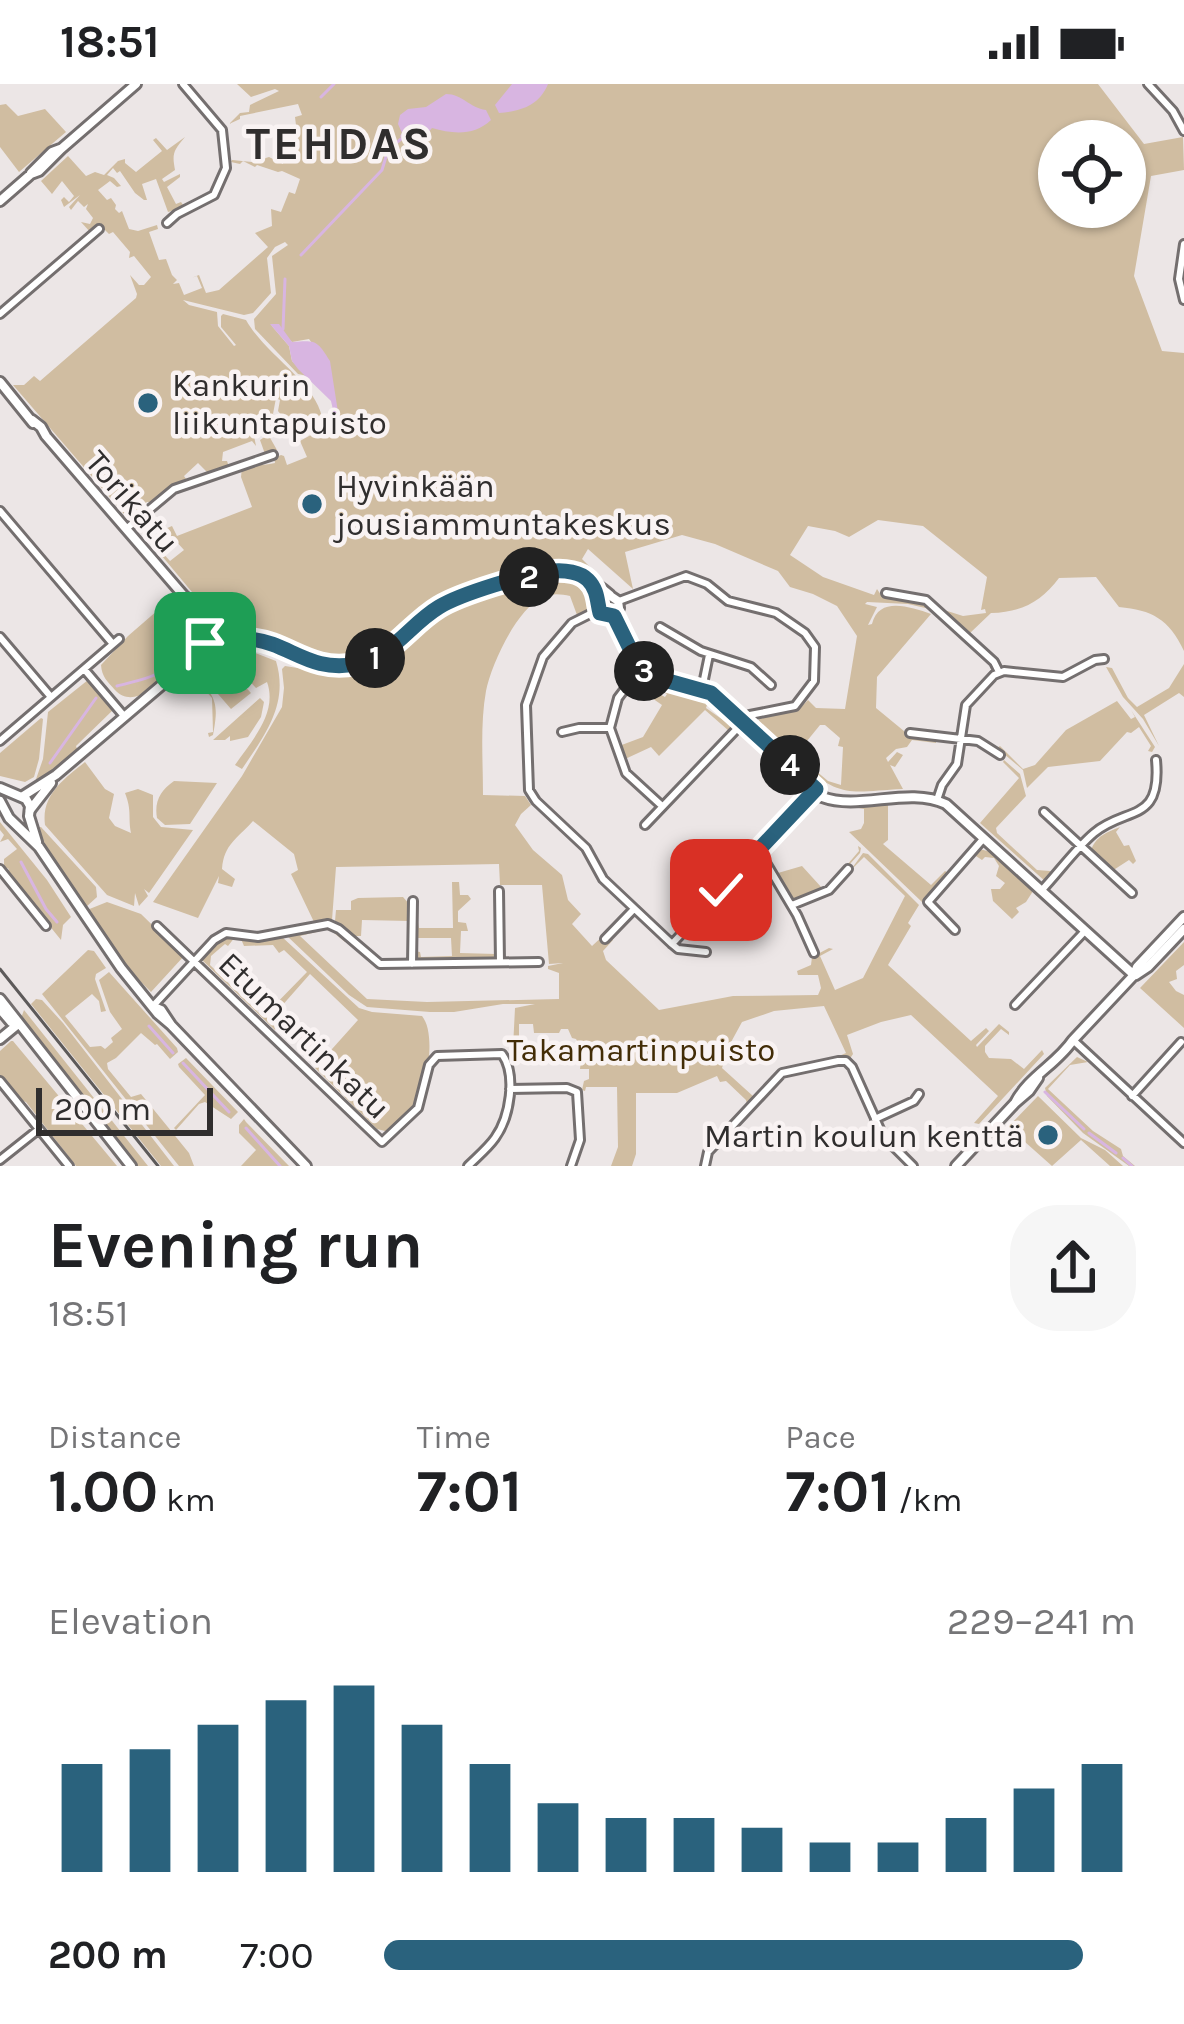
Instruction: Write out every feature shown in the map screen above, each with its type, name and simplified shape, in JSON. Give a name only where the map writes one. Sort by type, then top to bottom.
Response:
[{"type":"street","points":[[0,201],[136,84]]},
{"type":"street","points":[[167,223],[214,195],[226,169],[222,130],[183,84]]},
{"type":"street","points":[[1148,84],[1184,131]]},
{"type":"street","points":[[0,314],[99,230]]},
{"type":"street","points":[[1184,244],[1178,279],[1184,300]]},
{"type":"street","name":"Torikatu","points":[[0,382],[184,596],[217,623],[315,664],[360,664],[389,651],[423,618],[453,599],[554,571],[588,580]]},
{"type":"street","points":[[126,529],[174,489],[273,455]]},
{"type":"street","points":[[0,512],[116,642],[0,741]]},
{"type":"street","points":[[645,825],[754,712],[795,706],[813,685],[815,647],[806,633],[776,613],[728,601],[707,584],[686,576],[599,605],[572,623],[543,657],[526,705],[528,781],[536,801],[586,848],[598,873],[634,909],[678,949],[706,952]]},
{"type":"street","points":[[588,580],[614,598],[618,612],[614,616]]},
{"type":"street","points":[[588,580],[603,615],[614,616]]},
{"type":"street","points":[[886,592],[931,604],[999,672]]},
{"type":"street","name":"Torikatu","points":[[184,596],[199,630]]},
{"type":"street","points":[[614,616],[642,675],[651,681],[702,689],[716,697],[826,799],[938,800],[1134,975]]},
{"type":"street","points":[[8,815],[8,799],[56,776],[184,664],[216,644],[223,635],[217,623],[205,622],[184,664]]},
{"type":"street","points":[[660,627],[709,655],[751,668],[771,685]]},
{"type":"street","points":[[199,630],[202,641],[216,644],[253,639]]},
{"type":"street","points":[[0,637],[51,697]]},
{"type":"street","points":[[702,689],[709,655]]},
{"type":"street","points":[[938,800],[957,764],[966,705],[999,672],[1063,676],[1105,659]]},
{"type":"street","points":[[84,669],[124,716]]},
{"type":"street","points":[[640,669],[618,698],[610,728],[626,773],[662,806]]},
{"type":"street","points":[[562,732],[610,728]]},
{"type":"street","points":[[910,733],[984,743],[1000,755]]},
{"type":"street","points":[[1041,891],[1097,830],[1132,815],[1149,801],[1155,788],[1156,760]]},
{"type":"street","points":[[8,815],[24,820],[56,776]]},
{"type":"street","points":[[0,788],[30,803],[39,847]]},
{"type":"street","points":[[672,944],[816,789]]},
{"type":"street","points":[[0,801],[39,847],[160,1017],[306,1166]]},
{"type":"street","points":[[1044,812],[1132,893]]},
{"type":"street","points":[[955,930],[928,902],[984,838]]},
{"type":"street","points":[[759,850],[814,953]]},
{"type":"street","points":[[0,869],[46,926]]},
{"type":"street","points":[[792,905],[829,890],[848,869]]},
{"type":"street","points":[[499,891],[500,962]]},
{"type":"street","points":[[412,901],[412,964]]},
{"type":"street","points":[[605,939],[634,909]]},
{"type":"street","points":[[1134,975],[1184,917]]},
{"type":"street","points":[[153,1006],[221,934],[258,937],[325,924],[339,929],[380,964],[539,962]]},
{"type":"street","name":"Etumartinkatu","points":[[157,926],[382,1142],[418,1108],[429,1065],[437,1056],[502,1054],[510,1089]]},
{"type":"street","points":[[956,1166],[1134,975],[1184,929]]},
{"type":"street","points":[[1015,1006],[1085,931]]},
{"type":"street","points":[[0,1000],[131,1166]]},
{"type":"street","points":[[0,1009],[18,1024]]},
{"type":"street","points":[[0,1039],[18,1024]]},
{"type":"street","points":[[1132,1096],[1181,1042]]},
{"type":"street","points":[[1071,1043],[1184,1143]]},
{"type":"street","points":[[705,1166],[708,1152],[772,1082],[787,1071],[846,1061],[886,1141],[913,1166]]},
{"type":"street","points":[[0,1081],[69,1166]]},
{"type":"street","points":[[468,1166],[499,1132],[510,1089],[567,1088],[577,1092],[580,1140],[572,1166]]},
{"type":"street","points":[[875,1118],[919,1094]]},
{"type":"street","points":[[0,1160],[39,1129]]},
{"type":"green space","name":"Takamartinpuisto","points":[[237,84],[1098,84],[1126,120],[1038,120],[1038,228],[1142,228],[1134,276],[1162,351],[1184,353],[1184,651],[1166,624],[1150,614],[1119,607],[1096,577],[1059,578],[1038,599],[1021,608],[991,613],[969,634],[941,609],[963,616],[986,613],[981,610],[987,577],[923,526],[878,520],[849,537],[808,526],[790,555],[823,577],[874,595],[877,589],[881,595],[920,602],[934,610],[908,604],[865,604],[877,607],[868,625],[888,607],[931,614],[877,677],[876,708],[910,736],[936,740],[912,740],[886,758],[888,762],[897,752],[903,755],[895,767],[890,765],[903,789],[860,792],[828,784],[803,765],[811,755],[809,765],[841,785],[840,738],[820,725],[794,757],[758,723],[761,714],[799,709],[808,700],[816,708],[845,709],[857,636],[837,606],[790,587],[778,571],[682,535],[625,552],[633,589],[588,549],[582,559],[603,580],[601,584],[585,573],[580,580],[592,589],[576,585],[586,595],[587,611],[577,615],[570,596],[553,594],[533,603],[507,638],[486,691],[483,795],[525,796],[531,805],[515,825],[533,850],[562,875],[568,900],[581,914],[572,924],[592,946],[605,934],[613,940],[603,951],[606,960],[659,1010],[733,996],[818,995],[818,975],[798,975],[797,971],[829,948],[833,949],[820,956],[835,990],[863,978],[905,896],[864,857],[850,871],[863,853],[868,854],[919,905],[888,965],[971,1041],[986,1028],[989,1031],[977,1047],[999,1024],[1009,1032],[1001,1029],[985,1046],[989,1058],[1011,1059],[1024,1069],[1042,1050],[1044,1054],[979,1124],[974,1123],[998,1096],[911,1015],[847,1035],[853,1054],[849,1060],[839,1056],[846,1053],[824,1006],[774,1011],[742,1022],[722,1068],[754,1097],[747,1104],[717,1076],[677,1093],[636,1093],[632,1166],[611,1166],[618,1147],[617,1087],[582,1090],[589,1069],[580,1069],[582,1052],[569,1051],[569,1047],[580,1046],[568,1029],[534,1033],[533,1024],[519,1024],[523,1042],[513,1048],[515,1008],[535,1004],[454,1012],[367,1007],[286,935],[327,930],[300,936],[367,999],[559,999],[559,973],[548,966],[563,963],[549,964],[542,885],[500,885],[499,864],[336,867],[332,920],[314,922],[291,874],[298,870],[294,854],[253,821],[225,853],[222,869],[235,879],[232,887],[218,883],[219,876],[198,918],[153,902],[242,776],[282,707],[282,669],[323,672],[322,661],[237,630],[227,613],[206,606],[136,525],[143,524],[141,529],[170,561],[184,550],[165,529],[172,526],[177,536],[252,507],[242,467],[275,463],[274,458],[281,455],[287,465],[307,457],[300,441],[318,431],[327,419],[338,418],[330,368],[309,339],[292,342],[271,325],[289,346],[292,361],[308,376],[298,374],[255,329],[254,319],[276,294],[272,256],[288,245],[285,242],[267,258],[271,293],[253,313],[244,315],[183,300],[217,312],[218,326],[234,346],[221,327],[221,316],[246,320],[318,404],[322,417],[316,429],[300,438],[298,429],[294,431],[278,411],[280,400],[276,398],[273,414],[283,427],[269,436],[277,450],[265,454],[260,440],[266,436],[264,429],[253,431],[256,446],[252,441],[223,452],[222,461],[229,467],[209,474],[198,463],[184,476],[188,482],[125,515],[13,385],[24,385],[34,376],[40,381],[136,298],[130,275],[139,285],[151,277],[134,256],[129,258],[130,252],[113,232],[109,234],[100,225],[91,233],[81,222],[90,224],[93,218],[88,204],[84,207],[78,201],[71,210],[69,207],[80,195],[64,207],[61,200],[64,197],[69,202],[74,196],[62,181],[52,194],[41,181],[68,156],[86,176],[104,175],[118,161],[125,159],[136,172],[162,151],[153,140],[167,150],[185,137],[174,153],[175,170],[162,179],[180,174],[167,187],[176,204],[193,200],[194,204],[168,212],[156,179],[142,184],[144,200],[113,168],[107,175],[121,186],[110,181],[98,190],[122,211],[129,229],[157,225],[158,229],[149,232],[159,260],[166,259],[177,280],[173,284],[179,283],[184,295],[202,288],[197,276],[191,278],[199,275],[206,293],[219,290],[268,247],[255,233],[272,226],[271,209],[281,212],[300,179],[243,161],[269,157],[283,164],[285,143],[298,141],[295,117],[302,115],[298,104],[240,116],[229,124],[240,113],[249,112],[250,105],[279,91],[251,97]]},
{"type":"green space","points":[[6,104],[18,116],[45,109],[66,132],[19,172],[0,147],[0,105]]},
{"type":"green space","points":[[1183,137],[1184,170],[1151,176],[1146,205],[1146,144]]},
{"type":"green space","points":[[173,597],[182,611],[190,648],[156,686],[134,697],[124,696],[107,681],[101,665]]},
{"type":"green space","points":[[233,648],[276,661],[279,677],[272,718],[242,769],[235,765],[269,705],[267,682],[256,688],[240,671],[247,662],[237,655],[198,675],[212,697],[216,709],[213,735],[209,737],[213,732],[212,698],[189,672],[205,659]]},
{"type":"green space","points":[[224,664],[251,693],[231,709],[205,679]]},
{"type":"green space","points":[[1184,664],[1184,697],[1179,693],[1144,715],[1159,746],[1106,667],[1112,668],[1137,707],[1169,688]]},
{"type":"green space","points":[[88,680],[114,709],[70,758],[34,785],[43,759],[48,712]]},
{"type":"green space","points":[[647,682],[708,695],[707,702],[711,697],[736,723],[707,705],[733,727],[729,731],[705,710],[659,756],[651,747],[623,760],[619,746],[643,737],[662,705],[639,689],[642,685],[667,694]]},
{"type":"green space","points":[[260,698],[264,702],[261,717],[248,737],[213,740]]},
{"type":"green space","points":[[1117,701],[1131,719],[1135,717],[1131,710],[1155,747],[1152,752],[1139,727],[1127,732],[1100,761],[1048,767],[1027,788],[1023,770],[997,748],[1023,769],[1035,765],[1066,730]]},
{"type":"green space","points":[[41,718],[34,777],[25,782],[0,776],[0,753]]},
{"type":"green space","points":[[1004,760],[1020,774],[1026,796],[996,828],[997,833],[1037,870],[1052,873],[1057,868],[1046,882],[980,823],[1019,778]]},
{"type":"green space","points":[[85,762],[114,794],[109,818],[115,826],[131,833],[125,793],[138,789],[153,795],[153,817],[161,827],[193,830],[149,893],[144,889],[148,896],[139,906],[135,893],[134,906],[107,895],[45,825],[50,796]]},
{"type":"green space","points":[[174,781],[217,783],[190,824],[165,825],[157,818],[160,796]]},
{"type":"green space","points":[[904,801],[888,804],[888,840],[883,844],[931,885],[948,873],[922,902],[849,832],[861,829],[864,809],[848,803]]},
{"type":"green space","points":[[0,822],[71,917],[63,925],[61,940],[6,872],[4,859],[17,849],[8,839],[0,842],[4,835]]},
{"type":"green space","points":[[41,827],[96,887],[97,897],[86,907],[47,853],[34,828]]},
{"type":"green space","points":[[1120,827],[1116,832],[1136,861],[1129,860],[1112,871],[1091,851],[1099,838]]},
{"type":"green space","points":[[858,846],[860,853],[829,887],[796,900],[791,898],[765,851],[767,848],[778,873],[802,866],[822,888],[859,851]]},
{"type":"green space","points":[[978,849],[1001,858],[1035,888],[1012,919],[993,901],[991,889],[1005,883],[996,876],[999,866],[994,858],[982,860],[973,854]]},
{"type":"green space","points":[[452,882],[459,882],[460,895],[471,899],[458,911],[458,922],[466,923],[468,931],[461,931],[460,953],[495,957],[422,961],[414,956],[414,951],[421,957],[452,956],[451,938],[415,938],[414,919],[417,917],[419,928],[453,928]]},
{"type":"green space","points":[[403,897],[410,905],[410,921],[362,920],[361,936],[353,936],[335,921],[336,910],[351,910],[351,901],[358,898]]},
{"type":"green space","points":[[107,902],[141,914],[184,956],[151,992],[123,964],[87,910]]},
{"type":"green space","points":[[281,936],[359,1008],[422,1016],[429,1034],[429,1058],[421,1094],[389,1132],[377,1129],[315,1068],[358,1020],[310,974],[272,1017],[278,1026],[275,1030],[201,959],[221,939],[235,937],[211,956],[210,965],[263,1017],[307,972],[284,950],[279,953],[273,945],[244,946],[241,939]]},
{"type":"green space","points":[[1184,942],[1184,965],[1176,971],[1177,979],[1169,982],[1184,995],[1184,1028],[1140,988]]},
{"type":"green space","points":[[88,950],[106,968],[95,979],[106,1011],[101,1012],[92,994],[65,1016],[90,1047],[105,1049],[113,1042],[111,1038],[122,1029],[110,1012],[99,980],[109,972],[177,1048],[170,1059],[141,1033],[107,1063],[131,1097],[141,1094],[189,1153],[194,1166],[179,1166],[42,994]]},
{"type":"green space","points":[[36,999],[63,1023],[174,1166],[161,1166],[31,1004]]},
{"type":"green space","points":[[24,1010],[148,1166],[136,1166],[20,1021]]},
{"type":"green space","points":[[11,1041],[117,1166],[76,1166],[0,1075],[0,1051]]},
{"type":"green space","points":[[1077,1057],[1088,1062],[1070,1065],[1048,1089],[1135,1166],[1083,1133],[1047,1096],[1045,1088]]},
{"type":"green space","points":[[186,1058],[238,1112],[231,1119],[205,1102],[174,1128],[205,1095],[179,1067]]},
{"type":"green space","name":"Martin koulun kenttä","points":[[1038,1096],[1081,1138],[1123,1166],[1110,1166],[1081,1140],[1052,1166],[1008,1127]]},
{"type":"green space","points":[[244,1119],[289,1166],[241,1166],[256,1150],[239,1133]]},
{"type":"shaded area","points":[[512,84],[548,84],[528,106],[499,113],[495,105]]},
{"type":"shaded area","points":[[446,94],[486,110],[491,120],[463,132],[432,128],[420,142],[405,144],[400,115]]},
{"type":"shaded area","points":[[270,324],[279,324],[292,342],[311,342],[322,349],[330,361],[338,412],[334,414],[331,401],[298,369],[289,346]]},
{"type":"waterway","points":[[321,97],[334,84]]},
{"type":"waterway","points":[[301,255],[382,170],[388,150],[401,139]]},
{"type":"waterway","points":[[283,329],[285,279]]},
{"type":"waterway","points":[[117,686],[159,673],[181,650]]},
{"type":"waterway","points":[[50,763],[96,698]]},
{"type":"waterway","points":[[21,862],[57,922]]},
{"type":"waterway","points":[[149,1026],[173,1053]]},
{"type":"waterway","points":[[183,1063],[229,1112]]},
{"type":"waterway","points":[[1045,1092],[1084,1129]]},
{"type":"waterway","points":[[246,1128],[280,1166]]},
{"type":"waterway","points":[[1089,1133],[1116,1153]]},
{"type":"waterway","points":[[1123,1158],[1132,1166]]},
{"type":"railway","points":[[0,969],[158,1166]]},
{"type":"place","name":"Kankurin liikuntapuisto","points":[[148,403]]},
{"type":"place","name":"Hyvinkään jousiammuntakeskus","points":[[312,504]]},
{"type":"place","name":"Martin koulun kenttä","points":[[1048,1135]]},
{"type":"district","name":"TEHDAS","points":[[340,143]]},
{"type":"route","points":[[205,643],[253,639],[315,664],[360,664],[389,651],[423,618],[453,599],[545,572],[582,576],[598,595],[600,613],[614,616],[640,669],[711,693],[816,789],[721,890]]}]
